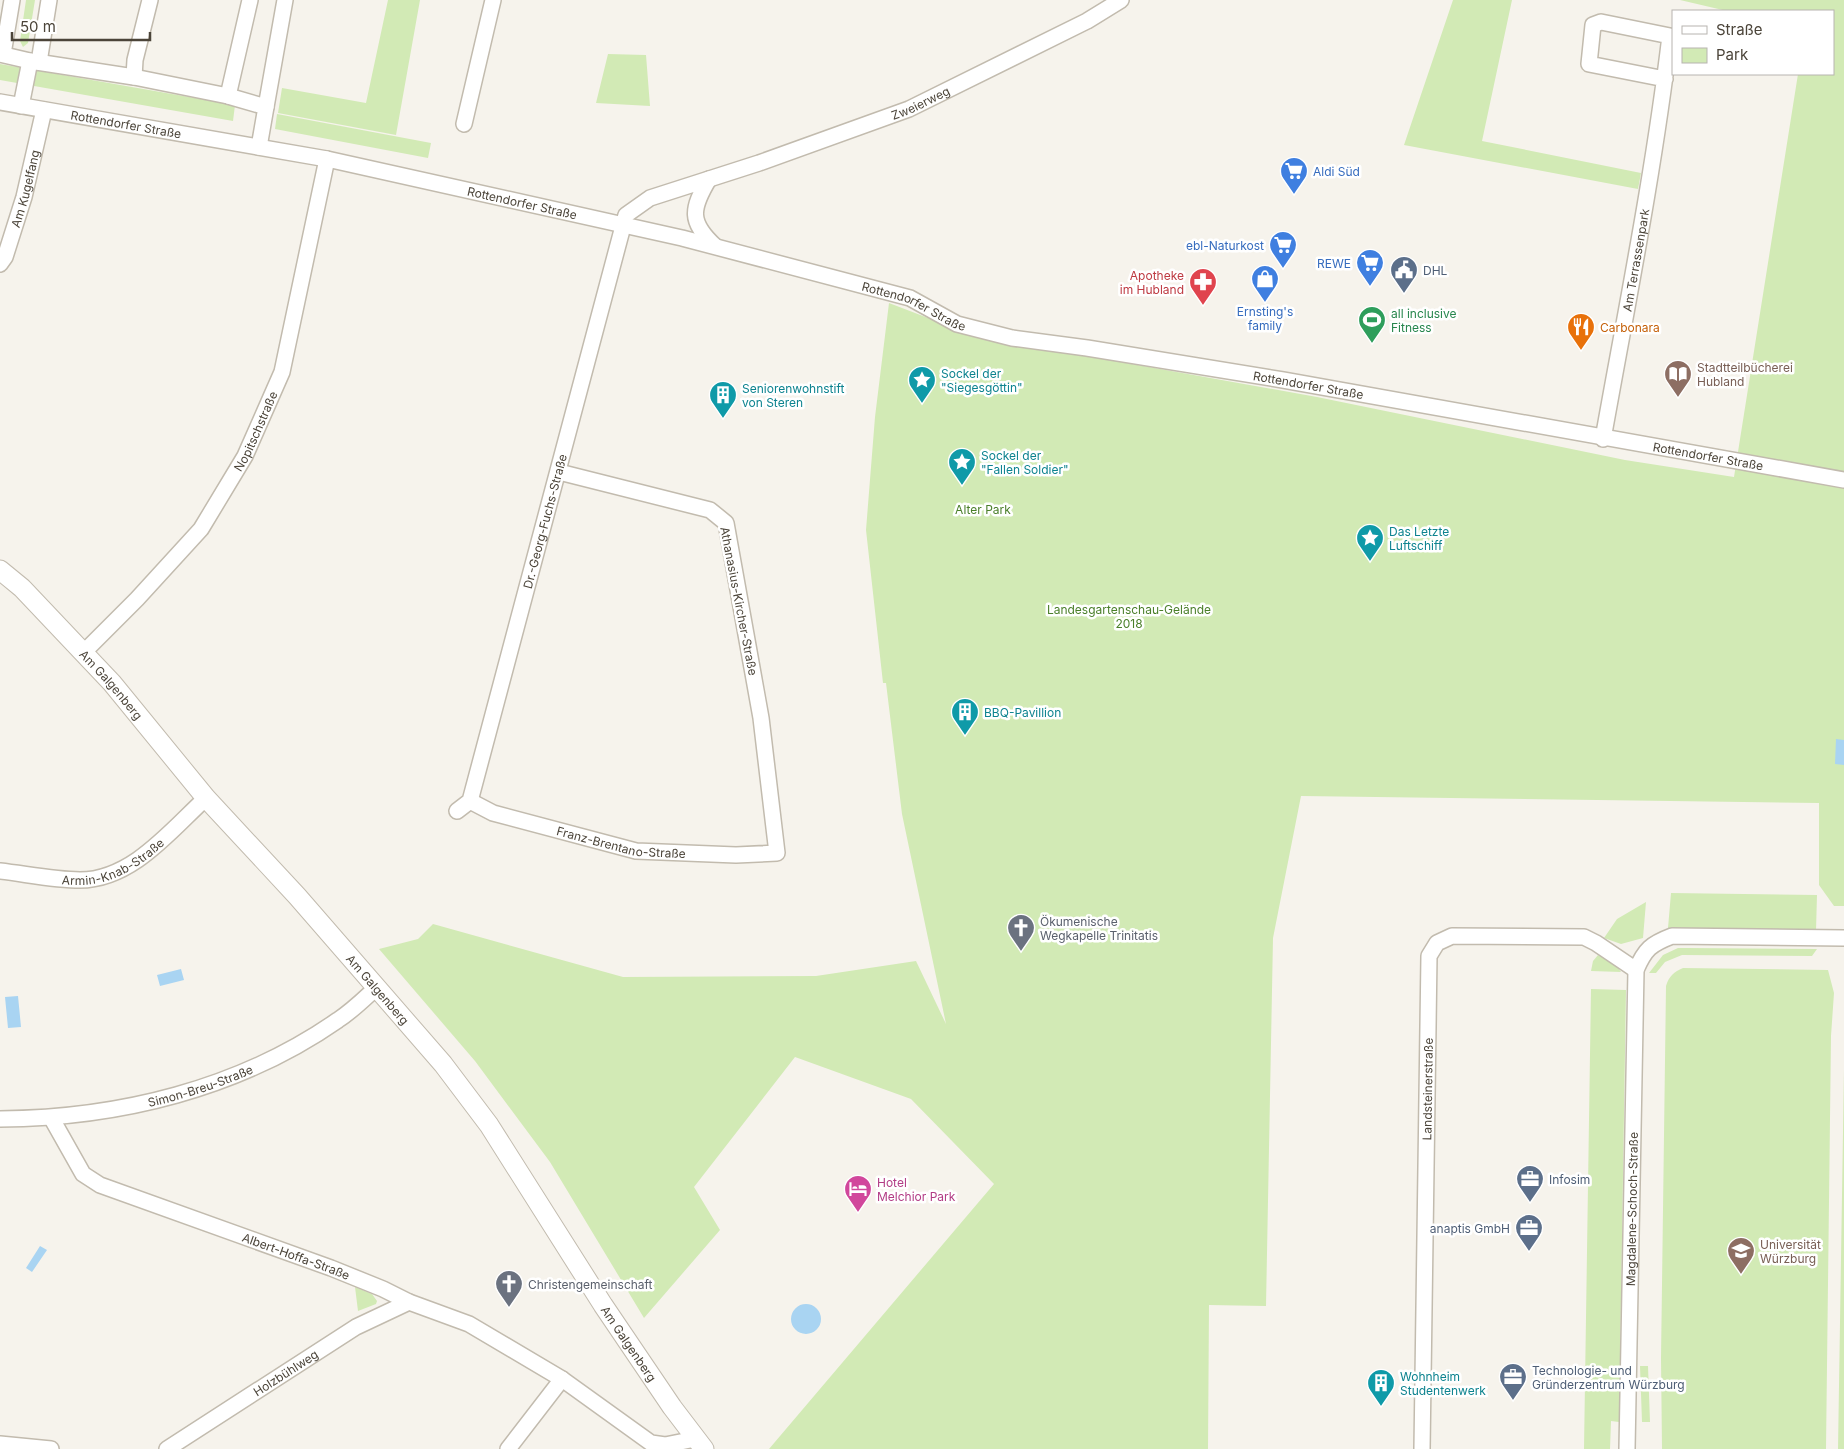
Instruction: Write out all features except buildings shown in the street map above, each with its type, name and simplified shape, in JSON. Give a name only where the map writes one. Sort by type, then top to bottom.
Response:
[{"type":"street","points":[[12,0],[1,54],[35,62],[134,77],[228,96],[266,107]]},
{"type":"street","points":[[21,106],[35,62],[49,0]]},
{"type":"street","points":[[134,77],[135,60],[150,0]]},
{"type":"street","points":[[228,96],[250,0]]},
{"type":"street","points":[[259,147],[286,0]]},
{"type":"street","points":[[464,124],[493,0]]},
{"type":"street","name":"Zweierweg","points":[[622,225],[626,215],[650,198],[709,180],[910,109],[1087,21],[1121,0]]},
{"type":"street","name":"Am Terrassenpark","points":[[1603,439],[1665,80],[1670,36],[1602,22],[1593,25],[1589,64],[1665,80]]},
{"type":"street","name":"Rottendorfer Straße","points":[[0,102],[327,159],[715,246],[910,298],[957,324],[1012,338],[1087,348],[1283,380],[1839,480]]},
{"type":"street","name":"Am Kugelfang","points":[[0,264],[24,197],[44,110]]},
{"type":"street","name":"Nopitschstraße","points":[[84,652],[137,599],[201,529],[245,456],[282,372],[327,159]]},
{"type":"street","points":[[709,180],[695,207],[696,223],[703,235],[715,246]]},
{"type":"street","name":"Dr.-Georg-Fuchs-Straße","points":[[470,801],[622,225]]},
{"type":"street","name":"Athanasius-Kircher-Straße","points":[[558,472],[710,510],[726,523],[761,718],[777,853]]},
{"type":"street","name":"Am Galgenberg","points":[[0,570],[22,588],[84,652],[142,718],[206,798],[297,896],[443,1064],[489,1125],[603,1305],[699,1444]]},
{"type":"street","name":"Armin-Knab-Straße","points":[[0,871],[81,880],[109,875],[137,861],[206,798]]},
{"type":"street","points":[[458,811],[470,801]]},
{"type":"street","name":"Franz-Brentano-Straße","points":[[470,801],[493,813],[636,851],[736,856],[777,853]]},
{"type":"street","name":"Landsteinerstraße","points":[[1422,1449],[1428,956],[1437,943],[1452,936],[1584,937],[1636,970]]},
{"type":"street","points":[[1636,970],[1643,954],[1655,943],[1672,936],[1844,938]]},
{"type":"street","name":"Magdalene-Schoch-Straße","points":[[1627,1449],[1636,970]]},
{"type":"street","name":"Simon-Breu-Straße","points":[[0,1119],[52,1119],[128,1108],[206,1087],[273,1059],[339,1020],[376,988]]},
{"type":"street","name":"Albert-Hoffa-Straße","points":[[52,1119],[83,1174],[100,1185],[331,1268],[383,1289],[409,1302],[469,1324],[562,1379],[652,1443],[665,1445],[699,1444]]},
{"type":"street","name":"Holzbühlweg","points":[[167,1449],[356,1327],[409,1302]]},
{"type":"street","points":[[508,1449],[562,1379]]},
{"type":"street","points":[[0,1444],[51,1449]]},
{"type":"green space","points":[[26,0],[35,0],[28,43],[23,47],[20,41]]},
{"type":"green space","points":[[388,0],[420,0],[396,135],[278,113],[282,88],[366,103]]},
{"type":"green space","points":[[1453,0],[1512,0],[1482,141],[1641,173],[1638,189],[1404,145]]},
{"type":"green space","name":"Landesgartenschau-Gelände 2018","points":[[1680,0],[1844,0],[1844,906],[1834,906],[1819,885],[1819,803],[1301,796],[1273,938],[1266,1306],[1209,1305],[1208,1449],[769,1449],[994,1184],[911,1099],[795,1057],[694,1187],[720,1230],[644,1318],[550,1162],[475,1061],[379,949],[418,939],[433,924],[623,977],[816,976],[916,961],[946,1024],[902,814],[886,683],[883,683],[866,530],[875,417],[889,303],[975,336],[1317,397],[1625,460],[1734,477],[1798,75],[1834,75],[1834,10],[1723,10]]},
{"type":"green space","points":[[608,54],[646,55],[650,106],[596,103]]},
{"type":"green space","points":[[0,64],[235,105],[233,121],[0,80]]},
{"type":"green space","points":[[277,114],[431,143],[428,158],[275,129]]},
{"type":"green space","points":[[1671,893],[1817,895],[1816,931],[1668,928]]},
{"type":"green space","points":[[1646,902],[1643,938],[1621,944],[1604,938],[1617,919]]},
{"type":"green space","points":[[1678,948],[1817,949],[1812,956],[1682,955],[1665,962],[1656,973],[1649,973],[1663,955]]},
{"type":"green space","points":[[1598,955],[1616,965],[1621,972],[1591,971],[1593,961]]},
{"type":"green space","name":"Universität Würzburg","points":[[1683,968],[1828,970],[1834,993],[1831,1036],[1826,1449],[1662,1449],[1661,1359],[1666,986],[1672,975]]},
{"type":"green space","points":[[1591,989],[1626,990],[1619,1422],[1611,1421],[1610,1449],[1584,1449]]},
{"type":"green space","points":[[1844,1069],[1844,1449],[1838,1449]]},
{"type":"green space","points":[[355,1287],[372,1294],[377,1301],[376,1304],[358,1311]]},
{"type":"green space","points":[[1640,1366],[1648,1366],[1650,1422],[1642,1422]]},
{"type":"water","points":[[1836,739],[1844,740],[1844,765],[1835,764]]},
{"type":"water","points":[[181,969],[184,980],[160,986],[157,975]]},
{"type":"water","points":[[18,996],[21,1027],[8,1028],[5,997]]},
{"type":"water","points":[[40,1246],[47,1250],[32,1272],[26,1268]]},
{"type":"water","points":[[806,1304],[816,1309],[821,1319],[816,1329],[806,1334],[796,1329],[791,1319],[796,1309]]},
{"type":"place","name":"Aldi Süd","points":[[1294,195]]},
{"type":"place","name":"ebl-Naturkost","points":[[1283,269]]},
{"type":"place","name":"REWE","points":[[1370,287]]},
{"type":"place","name":"DHL","points":[[1404,294]]},
{"type":"place","name":"Ernsting's family","points":[[1265,303]]},
{"type":"place","name":"Apotheke im Hubland","points":[[1203,306]]},
{"type":"place","name":"all inclusive Fitness","points":[[1372,344]]},
{"type":"place","name":"Carbonara","points":[[1581,351]]},
{"type":"place","name":"Stadtteilbücherei Hubland","points":[[1678,398]]},
{"type":"place","name":"Sockel der \"Siegesgöttin\"","points":[[922,404]]},
{"type":"place","name":"Seniorenwohnstift von Steren","points":[[723,419]]},
{"type":"place","name":"Sockel der \"Fallen Soldier\"","points":[[962,486]]},
{"type":"place","name":"Das Letzte Luftschiff","points":[[1370,562]]},
{"type":"place","name":"BBQ-Pavillion","points":[[965,736]]},
{"type":"place","name":"Ökumenische Wegkapelle Trinitatis","points":[[1021,952]]},
{"type":"place","name":"Infosim","points":[[1530,1203]]},
{"type":"place","name":"Hotel Melchior Park","points":[[858,1213]]},
{"type":"place","name":"anaptis GmbH","points":[[1529,1252]]},
{"type":"place","name":"Universität Würzburg","points":[[1741,1275]]},
{"type":"place","name":"Christengemeinschaft","points":[[509,1308]]},
{"type":"place","name":"Technologie- und Gründerzentrum Würzburg","points":[[1513,1401]]},
{"type":"place","name":"Wohnheim Studentenwerk","points":[[1381,1407]]},
{"type":"park label","name":"Alter Park","points":[[983,509]]}]
